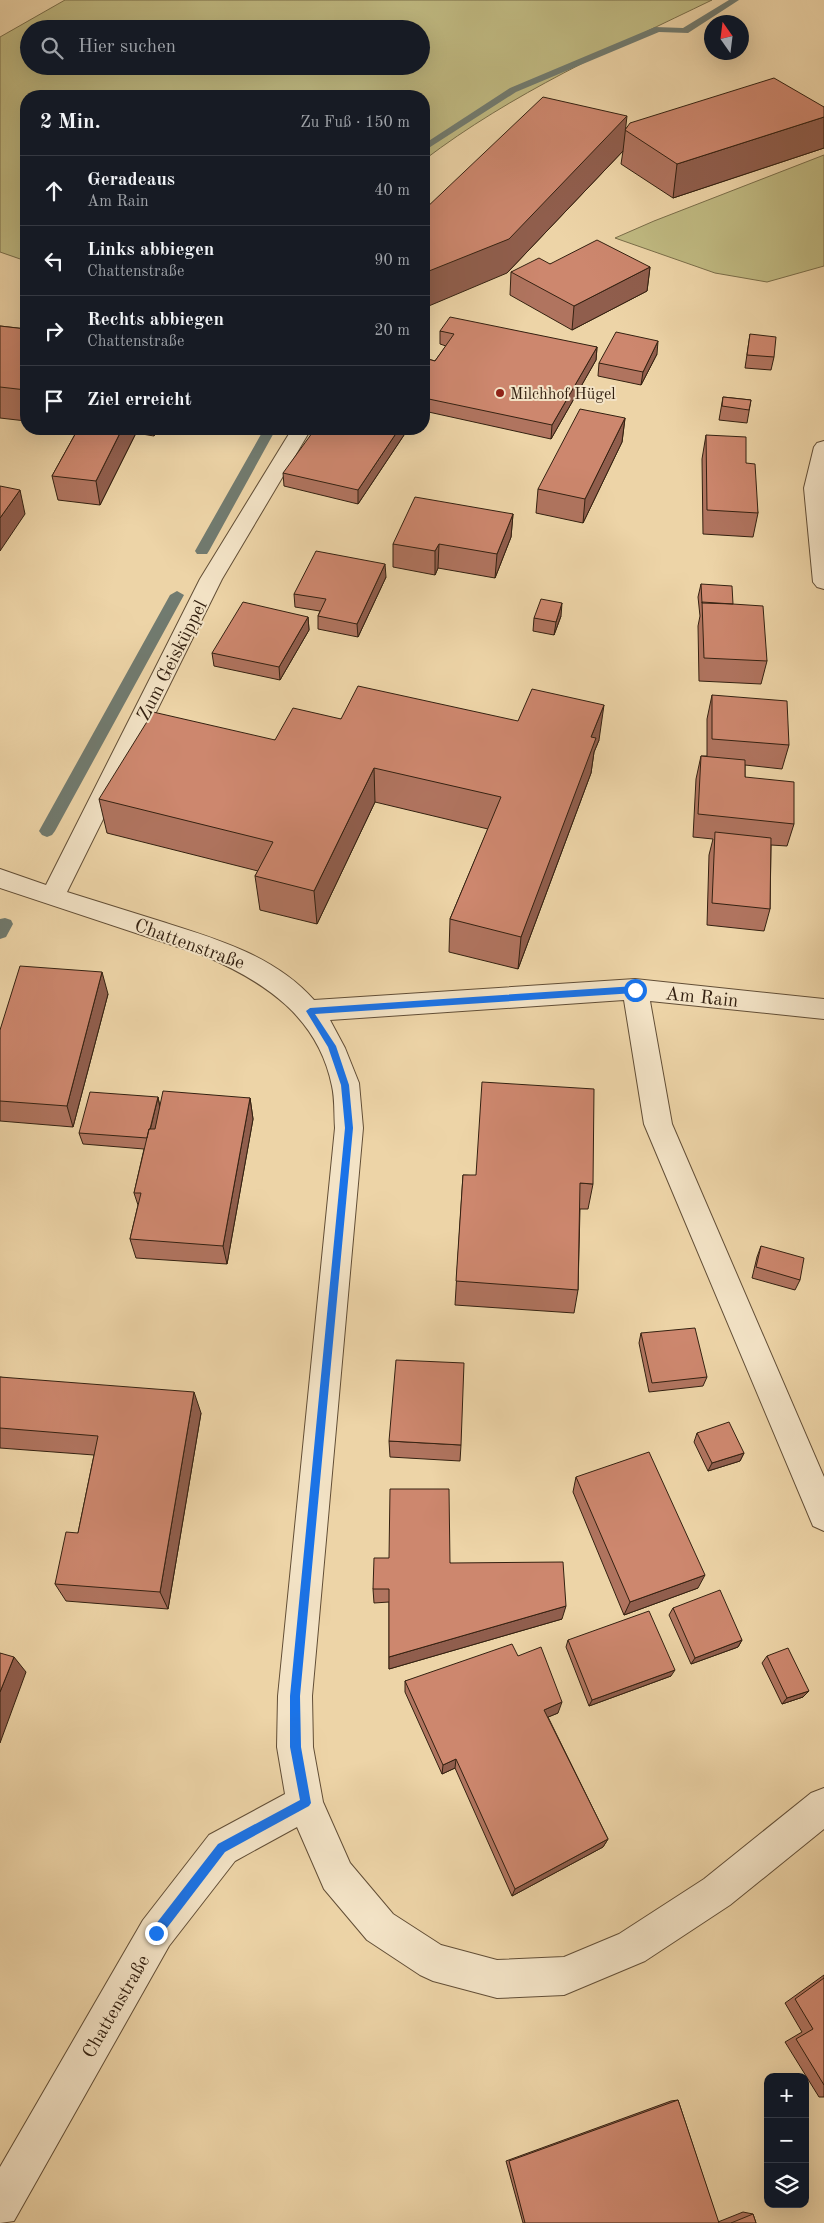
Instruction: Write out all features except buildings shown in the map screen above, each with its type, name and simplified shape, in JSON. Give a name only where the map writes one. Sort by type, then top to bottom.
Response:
[{"type":"street","name":"Zum Geisküppel","points":[[52,897],[211,579],[297,435]]},
{"type":"street","points":[[824,447],[814,488],[824,582]]},
{"type":"street","name":"Chattenstraße","points":[[0,878],[52,897],[205,944],[242,959],[278,980],[310,1011],[332,1046],[345,1085],[349,1128],[295,1696],[296,1747],[306,1803],[222,1848],[156,1933],[0,2207]]},
{"type":"street","points":[[635,990],[658,1124],[824,1515]]},
{"type":"street","name":"Am Rain","points":[[310,1011],[635,990],[824,1009]]},
{"type":"street","points":[[306,1803],[337,1876],[380,1926],[433,1962],[496,1979],[564,1976],[632,1948],[716,1892],[824,1806]]},
{"type":"shaded area","points":[[65,0],[712,0],[564,73],[492,113],[430,156],[430,90],[20,90],[20,259],[0,252],[0,37],[20,26],[20,75],[430,75],[430,20],[30,20]]},
{"type":"shaded area","points":[[824,155],[824,266],[767,282],[715,273],[615,238],[654,221]]},
{"type":"waterway","points":[[430,144],[513,90],[658,29],[685,31],[735,0]]},
{"type":"waterway","points":[[202,551],[267,435]]},
{"type":"waterway","points":[[47,831],[177,595]]},
{"type":"waterway","points":[[0,933],[5,924]]},
{"type":"place","name":"Milchhof Hügel","points":[[500,393]]},
{"type":"route","points":[[156,1933],[222,1848],[306,1803],[296,1747],[295,1696],[349,1128],[345,1085],[332,1046],[310,1011],[635,990]]}]
